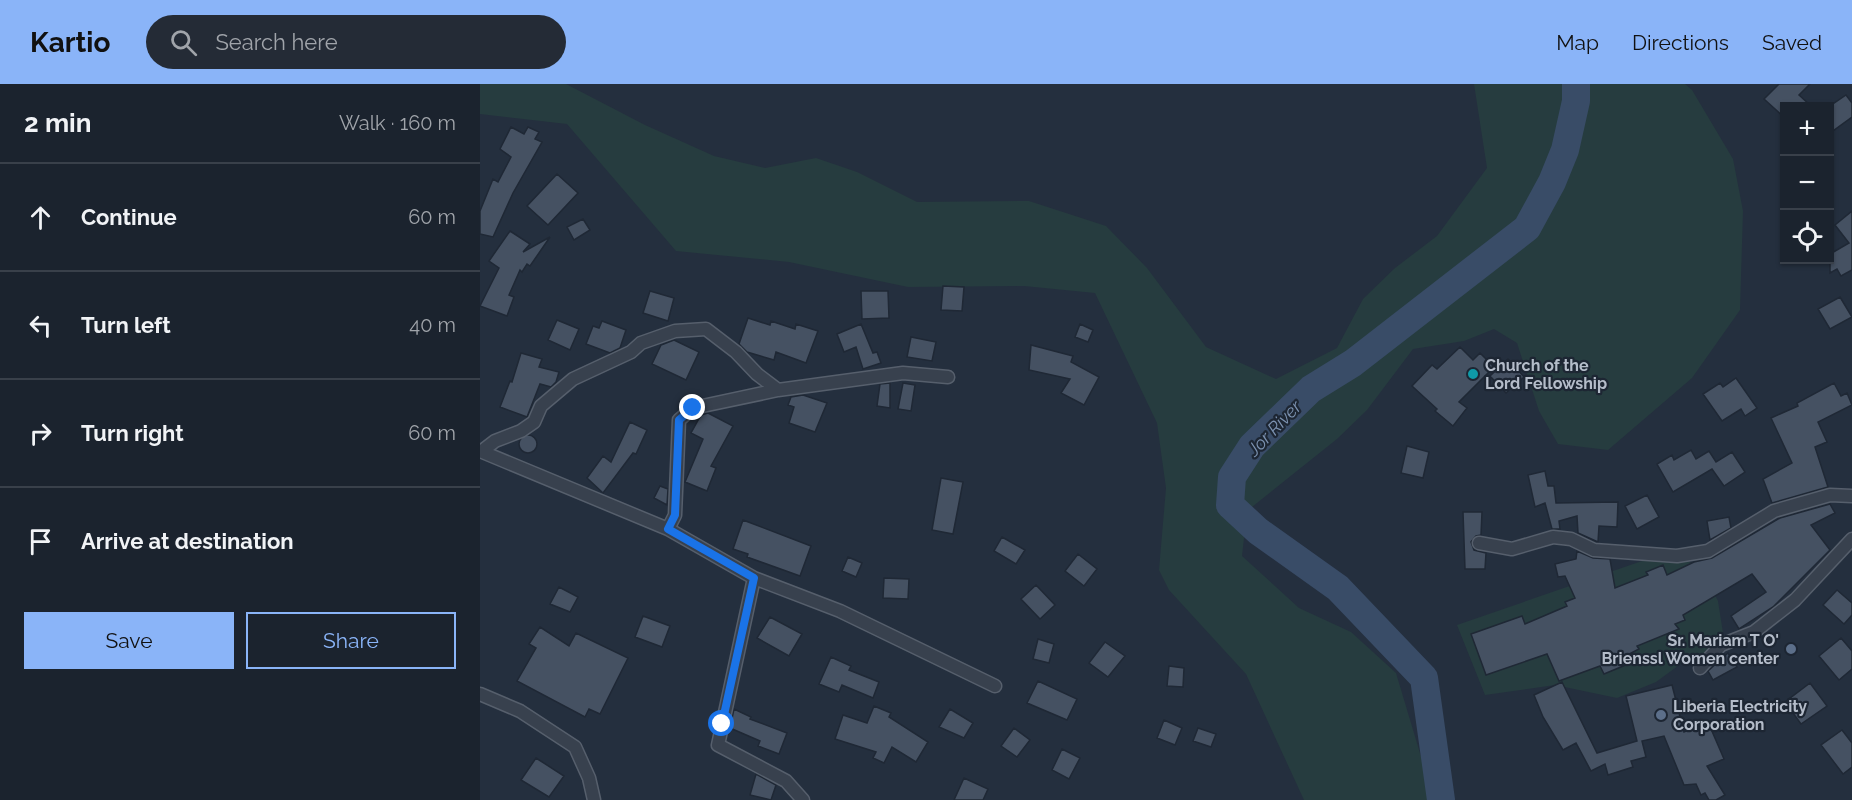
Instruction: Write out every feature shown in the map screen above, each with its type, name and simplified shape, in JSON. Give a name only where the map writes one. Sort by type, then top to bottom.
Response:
[{"type":"street","points":[[481,451],[495,441],[521,431],[534,422],[541,406],[573,379],[631,352],[641,343],[675,331],[706,329],[736,352],[757,374],[778,390]]},
{"type":"street","points":[[668,529],[675,515],[679,420],[693,408],[778,390],[903,373],[948,376]]},
{"type":"street","points":[[481,451],[668,529],[754,578],[840,611],[995,686]]},
{"type":"street","points":[[1479,543],[1512,549],[1552,537],[1571,539],[1594,549],[1677,556],[1708,550],[1774,511],[1830,495],[1852,496]]},
{"type":"street","points":[[1700,668],[1721,645],[1754,632],[1795,600],[1852,539]]},
{"type":"street","points":[[754,578],[717,745],[786,781],[803,800]]},
{"type":"street","points":[[480,694],[520,711],[575,747],[589,778],[594,800]]},
{"type":"green space","points":[[480,84],[566,84],[645,125],[714,156],[765,168],[816,158],[857,172],[917,202],[1029,201],[1106,226],[1147,268],[1206,347],[1276,379],[1337,348],[1363,299],[1395,268],[1437,236],[1487,168],[1474,84],[1685,84],[1692,90],[1733,159],[1743,211],[1740,310],[1692,378],[1608,450],[1558,444],[1539,411],[1517,343],[1494,329],[1464,341],[1413,349],[1367,410],[1337,439],[1247,511],[1242,556],[1299,608],[1351,632],[1396,673],[1434,800],[1304,800],[1246,674],[1169,590],[1159,570],[1166,488],[1157,423],[1095,293],[1024,286],[908,287],[789,262],[676,251],[567,124],[480,114]]},
{"type":"green space","points":[[1677,556],[1701,568],[1718,601],[1723,633],[1710,653],[1682,663],[1656,682],[1617,698],[1555,685],[1485,695],[1457,625],[1642,561]]},
{"type":"building","points":[[1779,84],[1810,84],[1799,95],[1807,102],[1780,102],[1780,113],[1764,99]]},
{"type":"building","points":[[1846,95],[1852,103],[1852,117],[1834,130],[1834,103]]},
{"type":"building","points":[[511,127],[524,134],[528,127],[539,132],[535,139],[542,142],[513,193],[493,237],[480,234],[480,211],[493,179],[498,182],[511,157],[500,149]]},
{"type":"building","points":[[557,174],[578,193],[548,225],[527,206]]},
{"type":"building","points":[[1852,211],[1852,270],[1841,276],[1837,269],[1830,273],[1830,264],[1834,264],[1834,252],[1849,243],[1835,225]]},
{"type":"building","points":[[583,219],[590,230],[574,240],[567,227]]},
{"type":"building","points":[[510,231],[530,244],[523,252],[550,237],[530,266],[527,264],[522,272],[520,270],[509,295],[514,297],[507,316],[480,306],[499,268],[489,261]]},
{"type":"building","points":[[943,286],[964,287],[962,311],[941,310]]},
{"type":"building","points":[[650,291],[674,298],[668,321],[643,313]]},
{"type":"building","points":[[861,291],[888,291],[889,318],[862,319]]},
{"type":"building","points":[[1840,297],[1852,317],[1830,329],[1818,309]]},
{"type":"building","points":[[748,318],[770,325],[771,321],[795,329],[796,324],[818,331],[806,363],[776,352],[774,360],[747,352],[739,344]]},
{"type":"building","points":[[557,320],[579,329],[570,350],[548,340]]},
{"type":"building","points":[[602,321],[626,330],[620,348],[610,353],[586,344],[593,326],[599,328]]},
{"type":"building","points":[[861,324],[873,353],[877,352],[881,363],[863,369],[856,347],[844,352],[837,334]]},
{"type":"building","points":[[1080,324],[1093,330],[1088,342],[1075,337]]},
{"type":"building","points":[[911,337],[936,342],[932,361],[907,357]]},
{"type":"building","points":[[674,340],[699,352],[686,380],[652,364],[661,345]]},
{"type":"building","points":[[1031,345],[1073,356],[1071,362],[1099,377],[1084,405],[1061,393],[1070,379],[1029,370]]},
{"type":"building","points":[[1460,347],[1473,360],[1480,353],[1494,367],[1459,402],[1467,408],[1453,426],[1435,411],[1437,409],[1412,386],[1432,365],[1437,369]]},
{"type":"building","points":[[521,353],[542,359],[539,367],[559,372],[556,382],[551,387],[540,384],[527,417],[500,407],[510,381],[512,382]]},
{"type":"building","points":[[1508,359],[1524,377],[1506,393],[1490,376]]},
{"type":"building","points":[[1736,378],[1757,408],[1745,416],[1741,409],[1722,421],[1703,394],[1720,383],[1723,387]]},
{"type":"building","points":[[890,383],[890,408],[877,406],[880,384]]},
{"type":"building","points":[[903,383],[915,385],[911,411],[898,409]]},
{"type":"building","points":[[1834,383],[1841,396],[1847,393],[1852,405],[1818,422],[1827,442],[1815,447],[1828,487],[1772,503],[1763,479],[1792,463],[1771,418],[1798,406],[1797,403]]},
{"type":"building","points":[[803,395],[827,403],[815,432],[789,423],[794,407],[788,405],[791,397]]},
{"type":"building","points":[[708,413],[733,426],[711,466],[716,468],[707,491],[685,482],[703,439],[691,433],[701,415]]},
{"type":"building","points":[[630,422],[647,430],[636,454],[633,453],[603,493],[587,478],[603,456],[611,462]]},
{"type":"building","points":[[528,435],[534,438],[537,444],[534,450],[528,453],[522,450],[519,444],[522,438]]},
{"type":"building","points":[[1407,446],[1429,452],[1423,478],[1401,473]]},
{"type":"building","points":[[1691,450],[1696,459],[1709,451],[1716,462],[1732,452],[1745,472],[1724,486],[1712,469],[1673,492],[1657,464],[1672,455],[1674,460]]},
{"type":"building","points":[[1545,471],[1548,486],[1554,486],[1556,503],[1618,502],[1617,527],[1599,526],[1598,542],[1578,533],[1577,516],[1559,521],[1560,529],[1552,529],[1545,503],[1535,507],[1528,475]]},
{"type":"building","points":[[941,478],[963,482],[953,534],[932,530]]},
{"type":"building","points":[[660,486],[668,489],[667,505],[654,498]]},
{"type":"building","points":[[1647,495],[1659,517],[1637,529],[1625,506]]},
{"type":"building","points":[[1830,504],[1835,513],[1811,525],[1830,550],[1773,607],[1739,629],[1731,616],[1766,592],[1752,574],[1683,615],[1685,620],[1675,624],[1679,629],[1637,646],[1639,649],[1629,654],[1633,662],[1604,674],[1600,666],[1559,681],[1547,654],[1486,675],[1471,634],[1522,616],[1525,624],[1567,606],[1565,602],[1575,598],[1565,576],[1558,577],[1555,564],[1576,559],[1577,551],[1593,558],[1610,559],[1615,588],[1648,575],[1646,572],[1663,565],[1667,575],[1694,562],[1712,558],[1780,518]]},
{"type":"building","points":[[1463,512],[1482,512],[1481,535],[1476,536],[1471,542],[1474,550],[1486,553],[1485,569],[1465,569]]},
{"type":"building","points":[[1729,517],[1731,528],[1710,540],[1707,521]]},
{"type":"building","points":[[743,520],[811,546],[800,576],[747,557],[748,554],[733,549]]},
{"type":"building","points":[[1002,537],[1025,550],[1016,564],[994,551]]},
{"type":"building","points":[[1078,554],[1097,569],[1084,586],[1065,571]]},
{"type":"building","points":[[848,557],[862,563],[856,577],[842,571]]},
{"type":"building","points":[[884,578],[909,579],[908,599],[883,598]]},
{"type":"building","points":[[1036,585],[1055,605],[1040,619],[1021,599]]},
{"type":"building","points":[[559,587],[578,597],[570,612],[550,604]]},
{"type":"building","points":[[1837,590],[1852,603],[1852,615],[1844,624],[1823,605]]},
{"type":"building","points":[[643,616],[670,626],[662,647],[635,637]]},
{"type":"building","points":[[770,617],[802,634],[789,656],[757,638]]},
{"type":"building","points":[[540,627],[569,646],[576,633],[628,658],[600,714],[589,709],[585,717],[517,681],[536,648],[529,644]]},
{"type":"building","points":[[1841,638],[1852,651],[1852,669],[1839,680],[1819,656]]},
{"type":"building","points":[[1038,639],[1054,644],[1049,663],[1033,659]]},
{"type":"building","points":[[1105,642],[1125,656],[1108,677],[1089,663]]},
{"type":"building","points":[[1728,653],[1737,667],[1713,680],[1708,671]]},
{"type":"building","points":[[831,657],[851,666],[849,670],[879,682],[873,698],[842,685],[839,692],[819,684]]},
{"type":"building","points":[[1169,666],[1184,668],[1183,687],[1167,686]]},
{"type":"building","points":[[1038,681],[1077,699],[1067,720],[1027,703]]},
{"type":"building","points":[[1562,682],[1597,753],[1637,741],[1626,696],[1672,685],[1684,732],[1708,722],[1724,759],[1707,766],[1725,795],[1716,800],[1709,800],[1705,793],[1701,795],[1696,784],[1684,785],[1664,736],[1642,741],[1646,757],[1631,761],[1633,767],[1608,775],[1605,764],[1591,771],[1576,743],[1563,750],[1543,717],[1534,695]]},
{"type":"building","points":[[1810,683],[1827,706],[1801,724],[1785,702]]},
{"type":"building","points":[[874,706],[891,713],[889,717],[928,742],[916,762],[892,747],[884,763],[873,758],[876,752],[835,739],[843,715],[867,723]]},
{"type":"building","points":[[734,709],[751,717],[750,719],[787,733],[779,754],[758,746],[760,741],[730,728]]},
{"type":"building","points":[[950,709],[973,723],[964,738],[939,727]]},
{"type":"building","points":[[1164,720],[1182,728],[1175,745],[1157,738]]},
{"type":"building","points":[[1014,728],[1030,740],[1017,757],[1001,746]]},
{"type":"building","points":[[1198,728],[1216,734],[1211,747],[1193,741]]},
{"type":"building","points":[[1842,730],[1852,743],[1852,767],[1843,774],[1821,745]]},
{"type":"building","points":[[1062,749],[1080,758],[1069,779],[1052,770]]},
{"type":"building","points":[[536,758],[564,776],[549,797],[521,780]]},
{"type":"building","points":[[756,774],[776,785],[771,800],[750,795]]},
{"type":"building","points":[[964,778],[988,789],[983,800],[954,800]]},
{"type":"waterway","name":"Jor River","points":[[1441,800],[1424,678],[1338,588],[1258,531],[1230,505],[1232,477],[1252,446],[1311,389],[1353,363],[1527,228],[1552,182],[1565,150],[1576,101],[1576,84]]},
{"type":"place","name":"Church of the Lord Fellowship","points":[[1473,374]]},
{"type":"place","name":"Sr. Mariam T O' Brienssl Women center","points":[[1791,649]]},
{"type":"place","name":"Liberia Electricity Corporation","points":[[1661,715]]},
{"type":"route","points":[[693,408],[679,420],[675,515],[668,529],[754,578],[722,724]]}]
